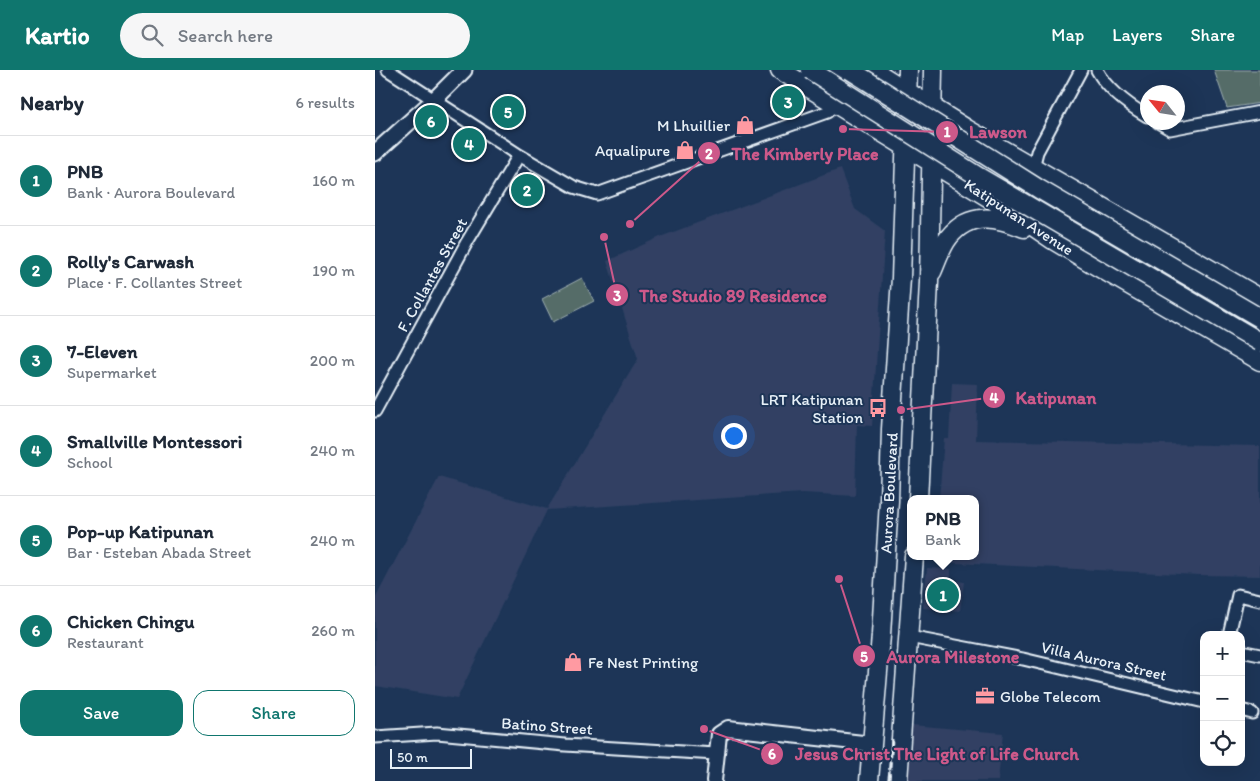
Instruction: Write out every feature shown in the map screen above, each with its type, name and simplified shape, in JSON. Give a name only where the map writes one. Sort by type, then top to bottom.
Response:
[{"type":"main road","points":[[375,153],[464,70]]},
{"type":"main road","name":"Katipunan Avenue","points":[[809,70],[979,177],[1260,342]]},
{"type":"main road","name":"Katipunan Avenue","points":[[850,70],[1015,174],[1260,318]]},
{"type":"main road","points":[[873,70],[967,130],[1260,298]]},
{"type":"main road","name":"Aurora Boulevard","points":[[869,781],[881,635],[900,288],[908,70]]},
{"type":"main road","name":"Katipunan Avenue","points":[[787,72],[1009,210],[1053,240],[1260,361]]},
{"type":"main road","points":[[933,74],[945,102],[967,130]]},
{"type":"main road","name":"Aurora Boulevard","points":[[918,495],[929,282],[933,74]]},
{"type":"main road","points":[[866,122],[891,153],[899,174],[903,197]]},
{"type":"main road","points":[[1009,210],[1033,168]]},
{"type":"main road","points":[[1093,264],[1112,253],[1118,245],[1121,235],[1113,214]]},
{"type":"main road","points":[[929,282],[940,253],[949,237],[963,225],[977,219],[993,218],[1005,220],[1053,240]]},
{"type":"main road","points":[[1123,282],[1119,266],[1121,258],[1129,243],[1142,231]]},
{"type":"main road","name":"Aurora Boulevard","points":[[899,781],[914,560]]},
{"type":"main road","points":[[881,635],[909,637]]},
{"type":"street","points":[[388,70],[519,155],[574,187],[597,194],[827,112],[837,103]]},
{"type":"street","points":[[1033,168],[1037,152],[1081,70]]},
{"type":"street","points":[[1097,70],[1103,82],[1140,112]]},
{"type":"street","points":[[1185,127],[1260,112]]},
{"type":"street","name":"F. Collantes Street","points":[[375,411],[380,391],[519,155]]},
{"type":"street","points":[[1230,631],[1238,595],[1260,600]]},
{"type":"street","name":"Villa Aurora Street","points":[[909,637],[1023,659],[1200,701]]},
{"type":"street","points":[[1245,652],[1260,655]]},
{"type":"street","points":[[715,781],[719,734],[728,728],[872,744]]},
{"type":"street","name":"Batino Street","points":[[375,737],[437,733],[556,744],[716,754]]},
{"type":"shaded area","points":[[840,169],[855,209],[885,231],[872,426],[857,425],[855,496],[803,493],[547,510],[457,699],[375,686],[375,599],[439,477],[547,509],[638,359],[607,261],[660,237]]},
{"type":"shaded area","points":[[952,383],[978,384],[976,440],[1260,446],[1260,576],[1198,575],[934,562],[934,560],[979,560],[979,495],[939,495],[944,438],[949,438]]},
{"type":"shaded area","points":[[927,568],[951,569],[951,580],[964,582],[960,611],[923,608]]},
{"type":"shaded area","points":[[912,725],[1003,733],[998,781],[908,781]]},
{"type":"green space","points":[[1214,70],[1260,70],[1260,103],[1227,108]]},
{"type":"green space","points":[[582,278],[594,301],[553,322],[542,299]]},
{"type":"railway","points":[[889,781],[892,739]]},
{"type":"place","name":"7-Eleven","points":[[788,102]]},
{"type":"place","name":"Pop-up Katipunan","points":[[508,112]]},
{"type":"place","name":"Chicken Chingu","points":[[431,121]]},
{"type":"place","name":"M Lhuillier","points":[[745,125]]},
{"type":"place","name":"Lawson","points":[[843,129]]},
{"type":"place","name":"Smallville Montessori","points":[[469,144]]},
{"type":"place","name":"Aqualipure","points":[[685,150]]},
{"type":"place","name":"Rolly's Carwash","points":[[527,190]]},
{"type":"place","name":"The Kimberly Place","points":[[630,224]]},
{"type":"place","name":"The Studio 89 Residence","points":[[604,237]]},
{"type":"place","name":"LRT Katipunan Station","points":[[878,408]]},
{"type":"place","name":"Katipunan","points":[[901,410]]},
{"type":"place","name":"Aurora Milestone","points":[[839,579]]},
{"type":"place","name":"PNB","points":[[943,595]]},
{"type":"place","name":"Fe Nest Printing","points":[[573,662]]},
{"type":"place","name":"Globe Telecom","points":[[985,696]]},
{"type":"place","name":"Jesus Christ The Light of Life Church","points":[[704,729]]}]
